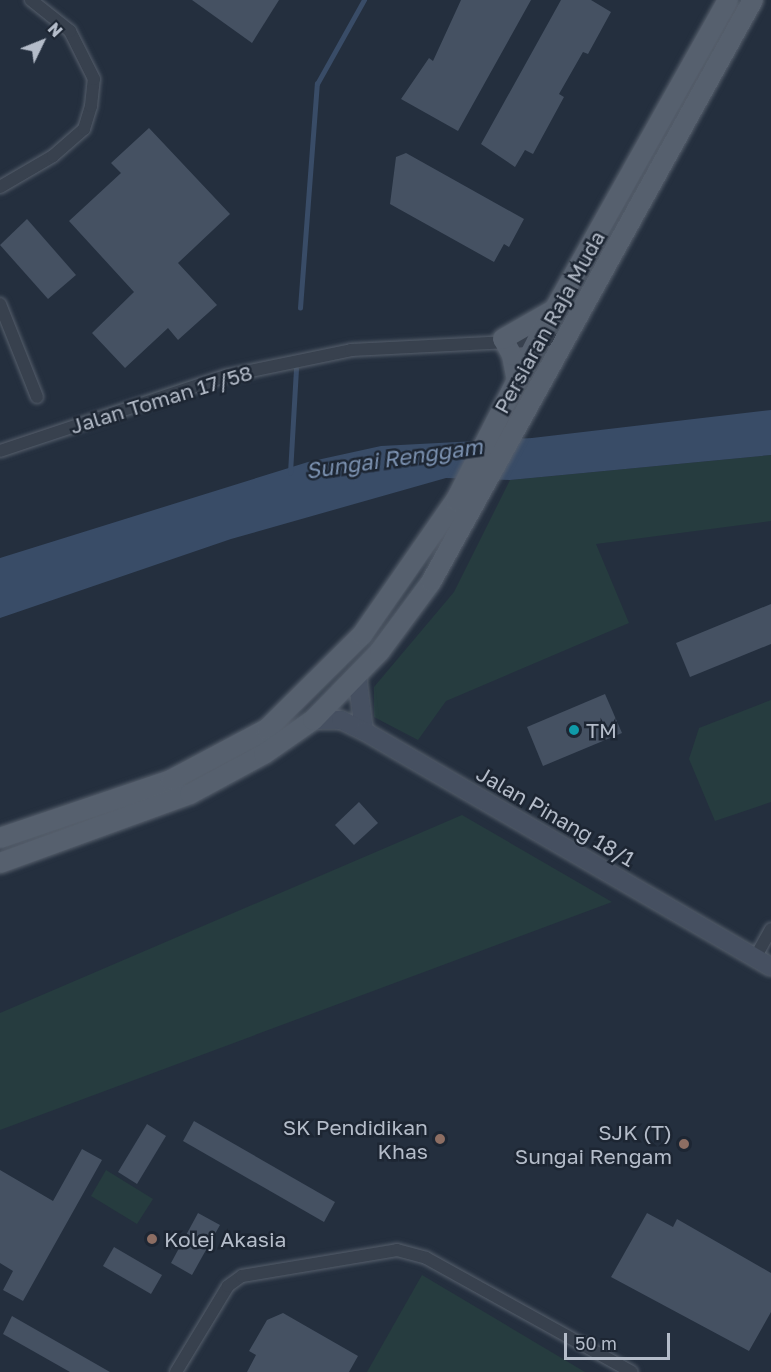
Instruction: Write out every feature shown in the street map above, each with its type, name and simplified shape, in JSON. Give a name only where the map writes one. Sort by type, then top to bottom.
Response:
[{"type":"main road","name":"Persiaran Raja Muda","points":[[0,838],[171,780],[267,729],[362,635],[456,500],[539,337],[728,0]]},
{"type":"main road","name":"Persiaran Raja Muda","points":[[0,863],[190,794],[264,754],[313,720],[357,675],[407,618],[477,501],[568,339],[753,0]]},
{"type":"main road","points":[[517,381],[512,355],[503,339],[555,309]]},
{"type":"street","points":[[0,187],[53,156],[84,129],[91,106],[94,80],[70,31],[31,0]]},
{"type":"street","points":[[0,304],[37,398]]},
{"type":"street","name":"Jalan Toman 17/58","points":[[0,451],[226,376],[351,350],[539,337],[568,339]]},
{"type":"street","points":[[357,675],[364,731]]},
{"type":"street","name":"Jalan Pinang 18/1","points":[[313,720],[340,720],[364,731],[763,962]]},
{"type":"street","points":[[763,962],[771,929]]},
{"type":"street","points":[[176,1372],[228,1286],[242,1276],[397,1250],[426,1258],[632,1372]]},
{"type":"green space","points":[[771,455],[771,521],[596,544],[629,623],[446,701],[418,740],[374,717],[374,687],[454,592],[510,480]]},
{"type":"green space","points":[[771,700],[771,802],[715,821],[689,759],[699,728]]},
{"type":"green space","points":[[462,815],[612,902],[0,1130],[0,1013]]},
{"type":"green space","points":[[106,1170],[153,1199],[137,1224],[91,1196]]},
{"type":"green space","points":[[422,1275],[585,1372],[367,1372]]},
{"type":"water","name":"Sungai Renggam","points":[[771,410],[771,455],[510,480],[446,478],[231,539],[0,618],[0,558],[308,462],[381,446],[532,438]]},
{"type":"building","points":[[192,0],[279,0],[252,43]]},
{"type":"building","points":[[461,0],[531,0],[458,131],[401,99],[429,58],[433,61]]},
{"type":"building","points":[[561,0],[591,0],[611,12],[588,54],[583,52],[559,94],[564,97],[533,154],[525,150],[515,167],[481,144]]},
{"type":"building","points":[[149,128],[230,214],[178,263],[217,305],[178,340],[168,328],[125,368],[92,333],[134,292],[69,221],[121,173],[111,163]]},
{"type":"building","points":[[406,153],[524,219],[509,247],[504,244],[494,262],[390,204],[396,157]]},
{"type":"building","points":[[27,219],[76,275],[48,299],[0,245]]},
{"type":"building","points":[[771,604],[771,644],[690,677],[676,643]]},
{"type":"building","name":"TM","points":[[605,694],[622,733],[543,766],[527,727]]},
{"type":"building","points":[[359,802],[378,823],[354,845],[335,825]]},
{"type":"building","name":"Kolej Akasia","points":[[194,1121],[335,1202],[324,1222],[183,1141]]},
{"type":"building","name":"Kolej Akasia","points":[[147,1124],[166,1136],[137,1184],[118,1172]]},
{"type":"building","points":[[82,1149],[102,1160],[23,1301],[3,1290],[13,1271],[0,1263],[0,1170],[53,1201]]},
{"type":"building","name":"Kolej Akasia","points":[[198,1213],[220,1225],[192,1275],[171,1263]]},
{"type":"building","points":[[647,1213],[673,1227],[677,1219],[771,1273],[771,1312],[749,1351],[611,1277]]},
{"type":"building","name":"Kolej Akasia","points":[[114,1247],[162,1275],[151,1294],[103,1266]]},
{"type":"building","points":[[283,1313],[358,1356],[349,1372],[247,1372],[256,1355],[249,1351],[267,1320]]},
{"type":"building","points":[[12,1316],[110,1372],[70,1372],[3,1334]]},
{"type":"waterway","points":[[300,308],[317,84],[364,0]]},
{"type":"waterway","points":[[290,473],[296,369]]},
{"type":"place","name":"TM","points":[[574,730]]},
{"type":"place","name":"SK Pendidikan Khas","points":[[440,1139]]},
{"type":"place","name":"SJK (T) Sungai Rengam","points":[[684,1144]]},
{"type":"place","name":"Kolej Akasia","points":[[152,1239]]}]
